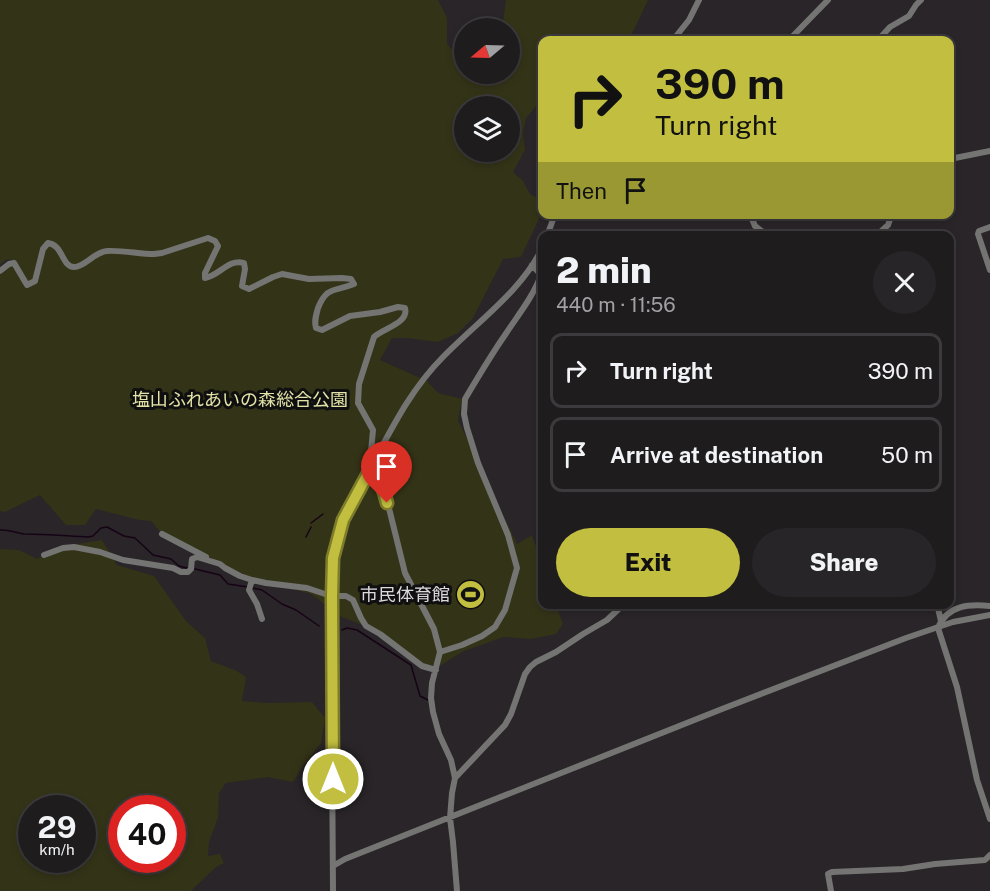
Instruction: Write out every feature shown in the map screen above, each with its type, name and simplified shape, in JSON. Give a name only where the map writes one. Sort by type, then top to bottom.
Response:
[{"type":"street","points":[[676,36],[689,20],[699,0]]},
{"type":"street","points":[[793,36],[828,0]]},
{"type":"street","points":[[882,36],[890,27],[909,16],[921,0]]},
{"type":"street","points":[[954,158],[990,151]]},
{"type":"street","points":[[752,219],[755,226],[762,231]]},
{"type":"street","points":[[990,227],[978,234],[990,270]]},
{"type":"street","points":[[0,271],[14,263],[27,285],[35,281],[43,249],[48,243],[56,246],[68,265],[76,267],[106,251],[162,253],[208,238],[218,246],[204,273],[205,278],[212,277],[238,261],[243,263],[245,269],[242,286],[249,289],[282,274],[309,279],[351,279],[354,284],[332,290],[323,297],[314,323],[316,328],[322,330],[350,316],[398,307],[406,310],[402,321],[374,337],[359,384],[358,403],[373,430],[371,452],[376,458]]},
{"type":"street","points":[[333,891],[332,596],[333,558],[340,530],[346,513],[405,405],[421,381],[442,357],[512,291],[538,255]]},
{"type":"street","points":[[532,265],[538,270]]},
{"type":"street","points":[[440,652],[482,636],[495,627],[505,610],[517,568],[508,535],[478,463],[467,428],[464,406],[465,399],[538,285]]},
{"type":"street","points":[[371,468],[379,477],[384,488],[405,573],[434,629],[440,652],[432,683],[432,698],[439,734],[451,760],[455,778],[450,818],[457,891]]},
{"type":"street","points":[[162,534],[220,564],[251,584],[307,588],[332,596],[346,596],[352,600],[366,626],[422,666],[436,670]]},
{"type":"street","points":[[44,555],[63,548],[74,547],[100,552],[123,560],[172,568],[181,572],[188,572],[192,559],[197,557],[220,564]]},
{"type":"street","points":[[251,584],[262,619]]},
{"type":"street","points":[[939,624],[954,609],[975,605],[990,606]]},
{"type":"street","points":[[455,778],[505,725],[525,674],[530,667],[607,620],[619,609]]},
{"type":"street","points":[[938,609],[939,624],[957,687],[977,780],[990,819]]},
{"type":"street","points":[[333,866],[345,859],[939,624],[990,615]]},
{"type":"street","points":[[831,891],[828,874],[832,872],[903,869],[985,860],[990,855]]},
{"type":"green space","name":"塩山ふれあいの森総合公園","points":[[0,0],[438,0],[447,18],[447,44],[454,52],[454,84],[520,84],[520,18],[503,18],[506,0],[648,0],[631,36],[538,36],[538,104],[526,118],[523,133],[525,150],[520,159],[520,96],[454,96],[454,162],[518,162],[513,172],[523,181],[530,194],[538,198],[539,219],[521,257],[503,259],[473,318],[458,333],[438,342],[392,338],[380,360],[427,381],[438,393],[462,399],[458,420],[517,544],[532,535],[538,552],[538,609],[557,609],[563,624],[556,634],[531,639],[504,637],[464,651],[441,665],[422,665],[365,626],[342,617],[311,594],[250,577],[162,534],[151,521],[96,509],[85,525],[66,525],[40,495],[5,512],[0,511],[0,275],[10,265],[14,268],[16,262],[8,259],[0,265]]},
{"type":"green space","points":[[102,540],[117,565],[154,576],[186,621],[205,638],[211,661],[246,677],[242,701],[312,702],[325,718],[321,743],[293,782],[268,777],[226,783],[219,793],[218,818],[209,842],[208,856],[220,854],[224,863],[216,867],[191,891],[0,891],[0,549],[19,550],[37,559],[57,547]]},
{"type":"waterway","points":[[311,523],[323,514]]},
{"type":"waterway","points":[[0,530],[24,534],[88,537],[93,536],[101,528],[107,527],[124,536],[135,538],[153,555],[171,559],[179,566],[187,568]]},
{"type":"waterway","points":[[306,537],[311,527]]},
{"type":"waterway","points":[[195,569],[220,575],[228,584],[248,587]]},
{"type":"waterway","points":[[253,588],[262,590],[319,626]]},
{"type":"waterway","points":[[342,630],[347,628],[357,630],[411,665],[420,696],[428,700]]},
{"type":"place","name":"市民体育館","points":[[471,595]]},
{"type":"route","points":[[333,779],[333,558],[343,520],[371,468],[379,477],[387,503]]}]
